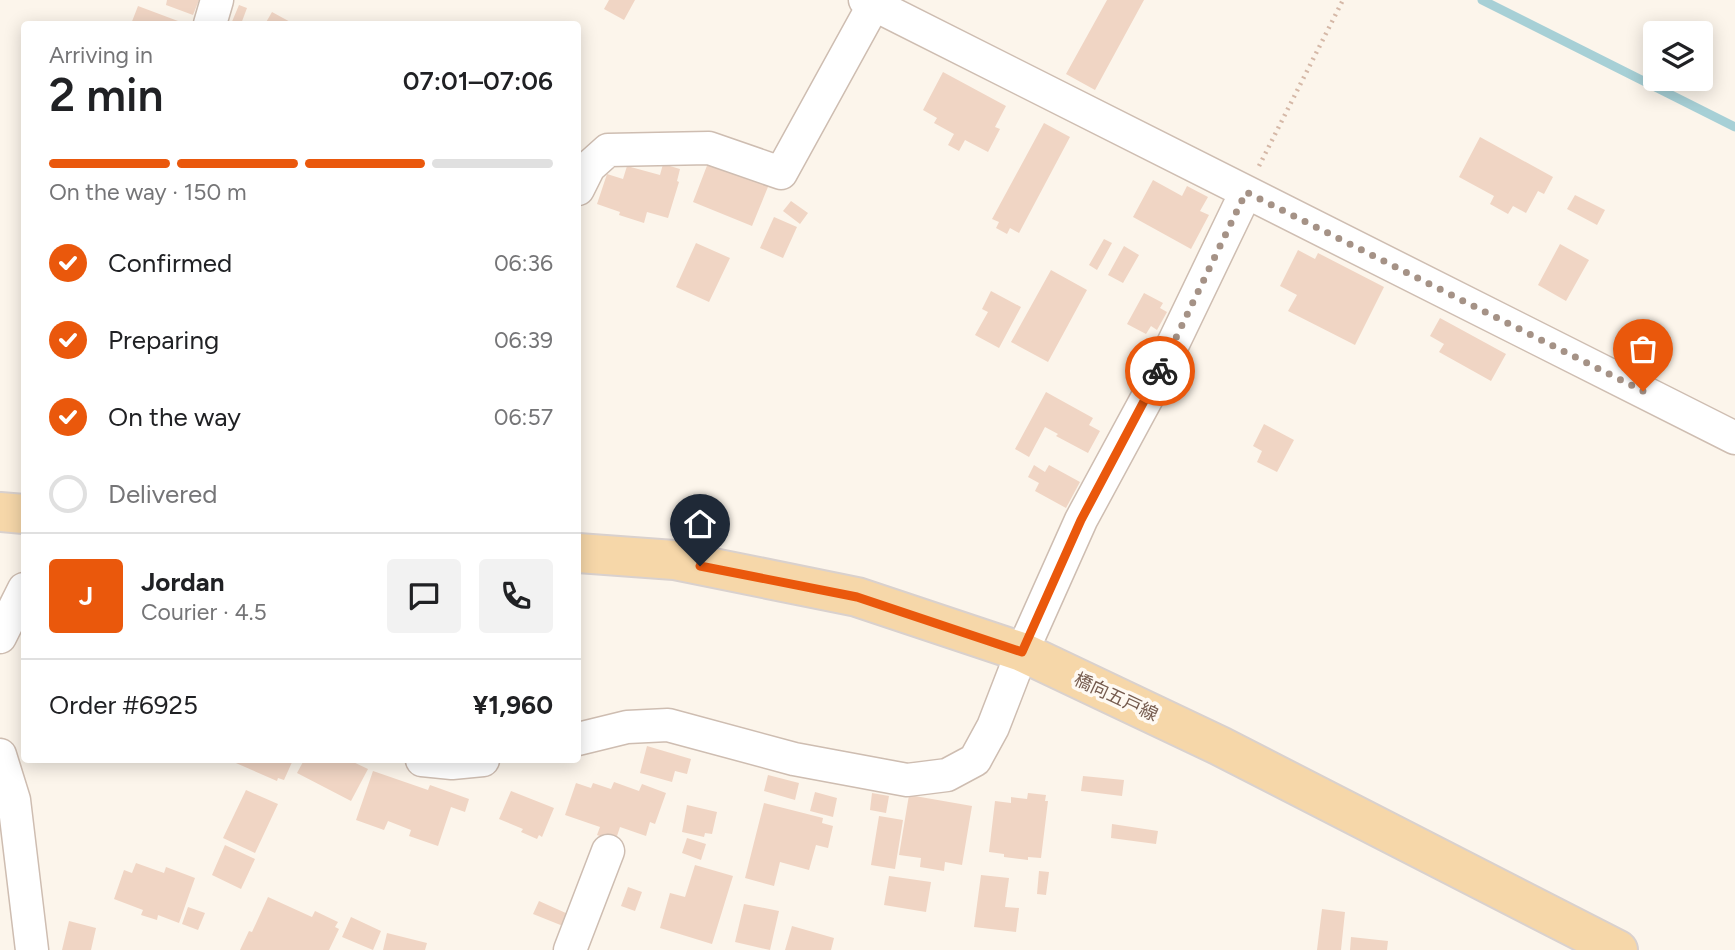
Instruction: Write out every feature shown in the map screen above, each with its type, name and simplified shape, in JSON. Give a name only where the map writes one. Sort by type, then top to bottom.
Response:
[{"type":"main road","points":[[0,512],[21,514]]},
{"type":"main road","name":"橋向五戸線","points":[[581,552],[674,560],[857,597],[1022,652],[1220,746],[1618,950]]},
{"type":"street","points":[[211,21],[217,0]]},
{"type":"street","points":[[581,182],[589,167],[608,150],[709,148],[780,173],[869,2],[1735,438]]},
{"type":"street","points":[[581,738],[626,727],[668,725],[793,759],[907,780],[947,775],[975,760],[993,727],[1022,652],[1081,520],[1147,398],[1246,192]]},
{"type":"street","points":[[0,637],[21,600]]},
{"type":"street","points":[[0,755],[13,800],[32,950]]},
{"type":"street","points":[[570,950],[608,851]]},
{"type":"path","points":[[1246,192],[1343,0]]},
{"type":"building","points":[[167,0],[199,0],[193,15],[166,5]]},
{"type":"building","points":[[609,0],[635,0],[624,20],[604,9]]},
{"type":"building","points":[[1107,0],[1144,0],[1095,90],[1066,74]]},
{"type":"building","points":[[239,5],[247,8],[242,21],[232,21]]},
{"type":"building","points":[[138,6],[178,21],[132,21]]},
{"type":"building","points":[[272,12],[288,21],[267,21]]},
{"type":"building","points":[[943,72],[1006,106],[995,127],[1000,129],[988,152],[965,140],[959,151],[948,145],[954,134],[934,123],[937,118],[923,110]]},
{"type":"building","points":[[1044,123],[1070,137],[1019,233],[1010,228],[1007,234],[996,228],[999,222],[992,219]]},
{"type":"building","points":[[1480,137],[1553,177],[1544,194],[1538,191],[1526,213],[1513,206],[1508,214],[1490,204],[1494,196],[1459,177]]},
{"type":"building","points":[[708,163],[738,175],[740,170],[770,182],[752,226],[693,202]]},
{"type":"building","points":[[663,164],[680,169],[679,182],[668,218],[647,212],[644,223],[597,204],[607,174],[623,179],[627,166],[660,175]]},
{"type":"building","points":[[1153,180],[1182,196],[1187,186],[1208,197],[1200,211],[1209,215],[1191,249],[1133,217]]},
{"type":"building","points":[[1575,195],[1605,210],[1597,225],[1567,209]]},
{"type":"building","points":[[791,201],[808,213],[800,224],[783,211]]},
{"type":"building","points":[[774,217],[797,227],[783,258],[760,248]]},
{"type":"building","points":[[1104,239],[1112,243],[1097,270],[1089,265]]},
{"type":"building","points":[[696,243],[730,258],[709,302],[676,287]]},
{"type":"building","points":[[1560,244],[1589,260],[1566,301],[1538,285]]},
{"type":"building","points":[[1124,246],[1139,255],[1123,283],[1108,275]]},
{"type":"building","points":[[1298,250],[1315,259],[1318,253],[1384,287],[1355,345],[1288,311],[1297,295],[1280,286]]},
{"type":"building","points":[[1051,270],[1087,290],[1048,362],[1011,342]]},
{"type":"building","points":[[991,291],[1021,307],[999,348],[975,335],[988,312],[982,309]]},
{"type":"building","points":[[1144,293],[1163,303],[1160,308],[1167,312],[1157,330],[1151,326],[1146,334],[1127,324]]},
{"type":"building","points":[[1440,318],[1506,354],[1491,381],[1439,352],[1444,344],[1430,336]]},
{"type":"building","points":[[1046,392],[1093,418],[1089,425],[1100,431],[1088,453],[1045,427],[1029,457],[1015,449]]},
{"type":"building","points":[[1264,424],[1294,440],[1277,472],[1257,462],[1262,451],[1253,446]]},
{"type":"building","points":[[1034,465],[1045,472],[1049,465],[1080,482],[1066,508],[1035,491],[1039,483],[1028,477]]},
{"type":"building","points":[[647,746],[691,759],[687,774],[675,771],[672,782],[640,773]]},
{"type":"building","points":[[236,763],[292,763],[284,780],[278,778],[277,781]]},
{"type":"building","points":[[302,763],[355,763],[368,769],[351,801],[297,773]]},
{"type":"building","points":[[373,771],[428,790],[430,785],[469,799],[465,812],[451,807],[438,846],[409,836],[411,830],[388,821],[384,830],[356,820]]},
{"type":"building","points":[[768,775],[799,783],[795,800],[764,791]]},
{"type":"building","points":[[1083,776],[1124,780],[1122,796],[1081,791]]},
{"type":"building","points":[[614,782],[639,791],[642,784],[666,793],[655,824],[650,822],[646,836],[620,827],[615,842],[597,835],[600,827],[565,815],[576,783],[591,788],[593,783],[611,789]]},
{"type":"building","points":[[246,790],[278,804],[255,853],[223,838]]},
{"type":"building","points":[[511,791],[554,808],[542,837],[539,835],[537,839],[521,832],[523,829],[499,819]]},
{"type":"building","points":[[815,792],[837,798],[833,817],[810,811]]},
{"type":"building","points":[[872,793],[889,796],[886,813],[870,810]]},
{"type":"building","points":[[1028,793],[1046,795],[1045,801],[1048,801],[1041,858],[1028,857],[1028,860],[989,852],[995,801],[1011,803],[1011,797],[1027,799]]},
{"type":"building","points":[[909,795],[972,806],[962,865],[945,862],[944,871],[920,867],[921,858],[899,855]]},
{"type":"building","points":[[764,803],[823,818],[822,823],[833,826],[828,848],[816,845],[809,870],[780,862],[774,886],[745,878]]},
{"type":"building","points":[[687,805],[717,812],[712,834],[705,833],[704,837],[682,832]]},
{"type":"building","points":[[879,816],[903,820],[895,869],[871,865]]},
{"type":"building","points":[[1112,824],[1158,831],[1156,844],[1111,838]]},
{"type":"building","points":[[687,838],[706,844],[701,860],[682,853]]},
{"type":"building","points":[[225,845],[255,859],[241,889],[212,875]]},
{"type":"building","points":[[136,863],[164,873],[166,867],[195,878],[179,923],[158,915],[157,920],[141,915],[143,910],[114,899],[124,870],[132,873]]},
{"type":"building","points":[[695,865],[733,876],[712,944],[660,928],[670,893],[685,897]]},
{"type":"building","points":[[1039,871],[1049,872],[1046,895],[1037,894]]},
{"type":"building","points":[[981,875],[1009,878],[1005,907],[1019,908],[1016,932],[974,927]]},
{"type":"building","points":[[889,876],[931,882],[926,912],[884,905]]},
{"type":"building","points":[[628,887],[642,892],[635,911],[621,906]]},
{"type":"building","points":[[268,897],[312,917],[315,911],[338,922],[335,927],[339,929],[329,950],[240,950],[249,931],[252,932]]},
{"type":"building","points":[[539,901],[568,914],[563,926],[533,914]]},
{"type":"building","points":[[744,904],[779,911],[770,950],[735,942]]},
{"type":"building","points":[[188,907],[205,913],[198,930],[182,924]]},
{"type":"building","points":[[1322,909],[1345,912],[1341,950],[1317,950]]},
{"type":"building","points":[[351,917],[381,931],[373,950],[342,937]]},
{"type":"building","points":[[69,921],[96,928],[91,950],[62,950]]},
{"type":"building","points":[[792,926],[834,938],[831,950],[785,950]]},
{"type":"building","points":[[387,933],[427,943],[425,950],[383,950]]},
{"type":"building","points":[[1351,937],[1388,941],[1387,950],[1350,950]]},
{"type":"waterway","points":[[1482,0],[1735,127]]},
{"type":"way so far","points":[[1160,371],[1246,192],[1643,391]]},
{"type":"route","points":[[700,566],[857,597],[1022,652],[1081,520],[1160,371]]}]
